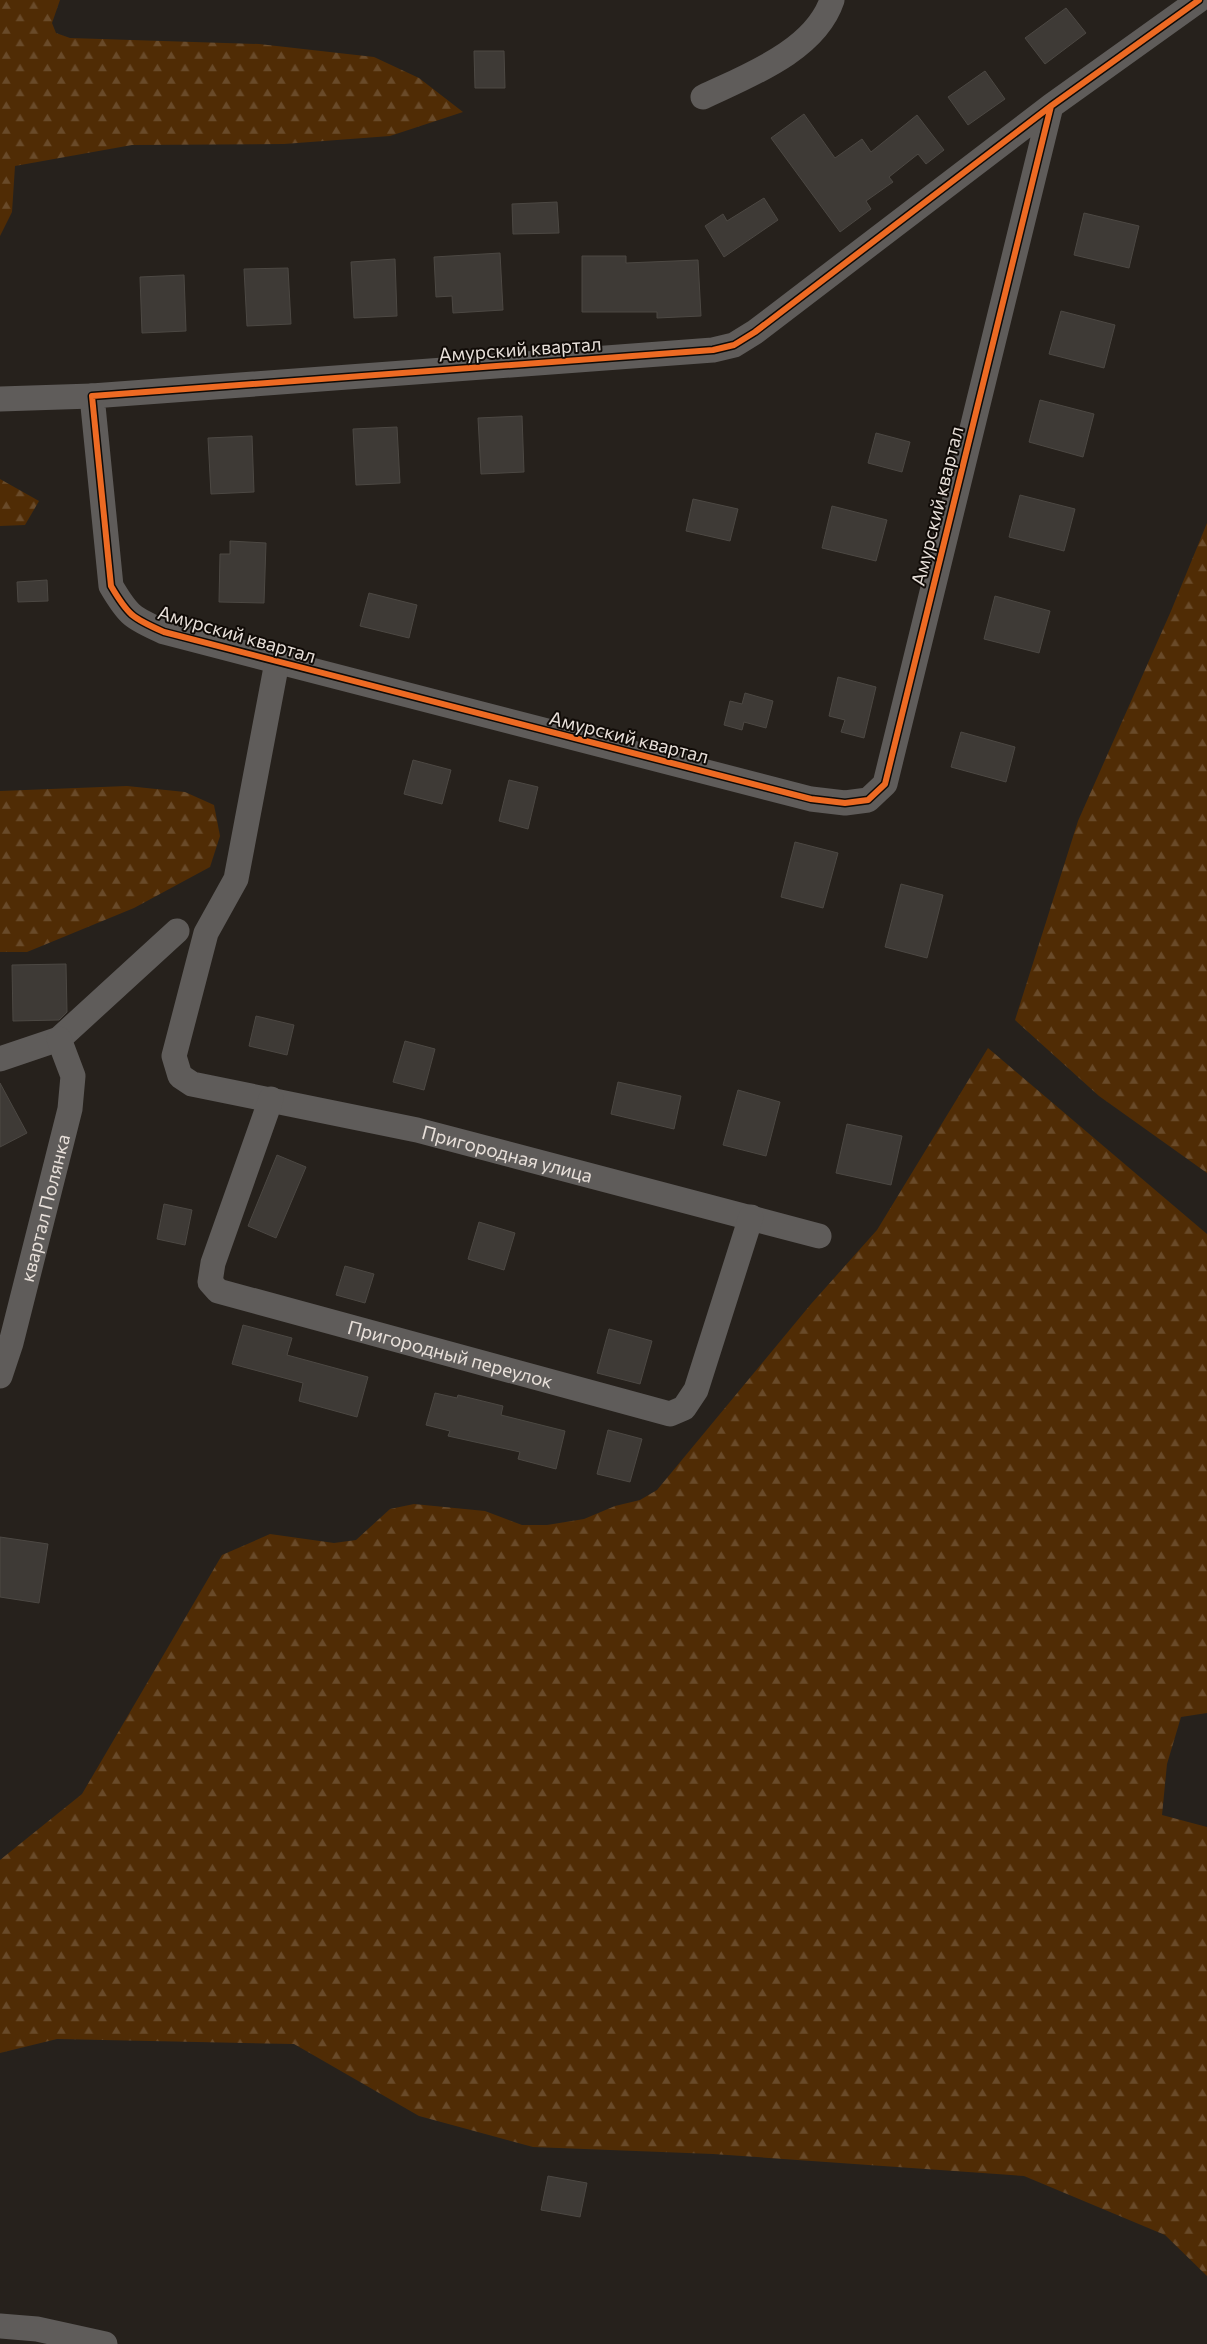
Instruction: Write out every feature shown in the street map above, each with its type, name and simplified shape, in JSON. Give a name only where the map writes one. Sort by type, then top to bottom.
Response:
[{"type":"street","points":[[702,97],[765,68],[798,45],[811,34],[828,11],[832,0]]},
{"type":"street","points":[[1050,106],[1199,0]]},
{"type":"street","name":"Амурский квартал","points":[[1050,106],[885,784],[868,800],[845,803],[811,799],[164,632],[141,622],[125,610],[111,586],[92,396],[713,350],[734,344],[755,332],[1050,106]]},
{"type":"street","points":[[0,399],[92,396]]},
{"type":"street","name":"Пригородная улица","points":[[277,662],[236,880],[206,934],[174,1056],[180,1076],[192,1084],[416,1130],[819,1236]]},
{"type":"street","points":[[0,1059],[59,1039],[177,931]]},
{"type":"street","name":"квартал Полянка","points":[[0,1376],[11,1343],[70,1109],[73,1076],[59,1039]]},
{"type":"street","name":"Пригородный переулок","points":[[271,1099],[213,1263],[210,1282],[218,1290],[670,1414],[684,1408],[696,1390],[750,1218]]},
{"type":"street","points":[[0,2326],[37,2329],[105,2344]]},
{"type":"green space","points":[[0,0],[60,0],[52,23],[56,33],[70,38],[259,44],[374,57],[419,78],[463,112],[390,136],[284,144],[132,145],[15,166],[12,212],[0,236]]},
{"type":"green space","points":[[0,479],[39,501],[25,525],[0,526]]},
{"type":"green space","points":[[1207,523],[1207,1173],[1099,1096],[1015,1020],[1078,821],[1171,611]]},
{"type":"green space","points":[[127,786],[185,792],[214,805],[220,836],[210,867],[134,908],[27,952],[0,952],[0,791]]},
{"type":"green space","points":[[988,1048],[1207,1234],[1207,1713],[1181,1717],[1167,1764],[1162,1815],[1207,1827],[1207,2276],[1165,2235],[1024,2176],[713,2154],[533,2147],[419,2116],[294,2044],[57,2039],[0,2053],[0,1860],[82,1794],[222,1555],[270,1534],[334,1543],[356,1540],[390,1509],[414,1504],[485,1511],[522,1525],[547,1525],[584,1519],[615,1506],[640,1500],[657,1490],[811,1304],[877,1230]]},
{"type":"building","points":[[1066,8],[1086,33],[1045,64],[1025,38]]},
{"type":"building","points":[[474,51],[504,51],[505,88],[475,88]]},
{"type":"building","points":[[985,71],[1005,99],[968,125],[948,97]]},
{"type":"building","points":[[804,114],[835,158],[862,139],[871,152],[917,115],[944,150],[926,164],[918,154],[889,177],[893,182],[866,201],[871,209],[840,232],[771,138]]},
{"type":"building","points":[[764,198],[778,220],[724,257],[705,226],[723,214],[727,221]]},
{"type":"building","points":[[557,202],[559,233],[513,234],[512,204]]},
{"type":"building","points":[[1084,213],[1139,226],[1129,268],[1074,255]]},
{"type":"building","points":[[500,253],[503,310],[453,313],[452,296],[436,297],[434,257]]},
{"type":"building","points":[[582,256],[626,256],[626,263],[698,260],[701,316],[657,318],[657,312],[582,312]]},
{"type":"building","points":[[395,259],[397,316],[354,318],[351,262]]},
{"type":"building","points":[[288,268],[291,324],[247,326],[244,269]]},
{"type":"building","points":[[184,275],[186,331],[142,333],[140,277]]},
{"type":"building","points":[[1061,311],[1115,325],[1104,368],[1049,354]]},
{"type":"building","points":[[1040,400],[1094,414],[1083,457],[1029,442]]},
{"type":"building","points":[[522,416],[524,472],[481,474],[478,418]]},
{"type":"building","points":[[397,427],[400,483],[356,485],[353,429]]},
{"type":"building","points":[[876,433],[910,442],[902,472],[868,463]]},
{"type":"building","points":[[252,436],[254,492],[211,494],[208,438]]},
{"type":"building","points":[[1020,495],[1075,509],[1064,551],[1009,537]]},
{"type":"building","points":[[693,499],[738,509],[730,541],[686,531]]},
{"type":"building","points":[[832,506],[887,520],[876,561],[822,548]]},
{"type":"building","points":[[230,541],[266,543],[264,603],[219,602],[220,554],[230,554]]},
{"type":"building","points":[[47,580],[48,601],[18,602],[17,582]]},
{"type":"building","points":[[369,593],[417,605],[409,638],[360,626]]},
{"type":"building","points":[[995,596],[1050,611],[1039,653],[984,639]]},
{"type":"building","points":[[838,677],[876,687],[864,738],[841,732],[845,720],[829,716]]},
{"type":"building","points":[[745,693],[773,701],[766,728],[744,722],[742,730],[724,725],[730,701],[742,704]]},
{"type":"building","points":[[961,732],[1015,747],[1006,782],[951,767]]},
{"type":"building","points":[[413,760],[451,770],[442,804],[404,794]]},
{"type":"building","points":[[509,780],[538,787],[528,829],[499,821]]},
{"type":"building","points":[[795,842],[838,853],[823,908],[781,897]]},
{"type":"building","points":[[901,884],[943,895],[927,958],[885,947]]},
{"type":"building","points":[[66,964],[67,1012],[59,1020],[13,1021],[12,965]]},
{"type":"building","points":[[256,1016],[294,1025],[287,1055],[249,1046]]},
{"type":"building","points":[[405,1041],[435,1049],[424,1090],[393,1082]]},
{"type":"building","points":[[618,1082],[681,1096],[674,1129],[611,1114]]},
{"type":"building","points":[[0,1083],[27,1133],[0,1147]]},
{"type":"building","points":[[738,1090],[780,1102],[766,1156],[723,1145]]},
{"type":"building","points":[[847,1124],[902,1136],[891,1185],[836,1173]]},
{"type":"building","points":[[277,1155],[306,1167],[276,1238],[248,1226]]},
{"type":"building","points":[[164,1204],[192,1210],[185,1245],[157,1239]]},
{"type":"building","points":[[479,1222],[515,1233],[504,1270],[468,1259]]},
{"type":"building","points":[[345,1266],[374,1274],[365,1303],[336,1295]]},
{"type":"building","points":[[243,1325],[292,1338],[287,1355],[368,1377],[357,1417],[299,1401],[303,1383],[232,1364]]},
{"type":"building","points":[[609,1329],[652,1341],[640,1384],[597,1373]]},
{"type":"building","points":[[435,1393],[457,1398],[458,1395],[503,1406],[501,1415],[565,1431],[556,1469],[518,1459],[520,1452],[448,1436],[450,1431],[426,1425]]},
{"type":"building","points":[[608,1430],[642,1439],[630,1482],[597,1474]]},
{"type":"building","points":[[0,1537],[48,1544],[39,1603],[0,1597]]},
{"type":"building","points":[[548,2176],[587,2183],[580,2217],[541,2210]]},
{"type":"cycle path","points":[[1051,106],[885,784],[868,800],[845,803],[811,799],[164,632],[132,615],[111,586],[92,396],[713,350],[734,345],[755,332],[1051,106],[1199,0]]}]
